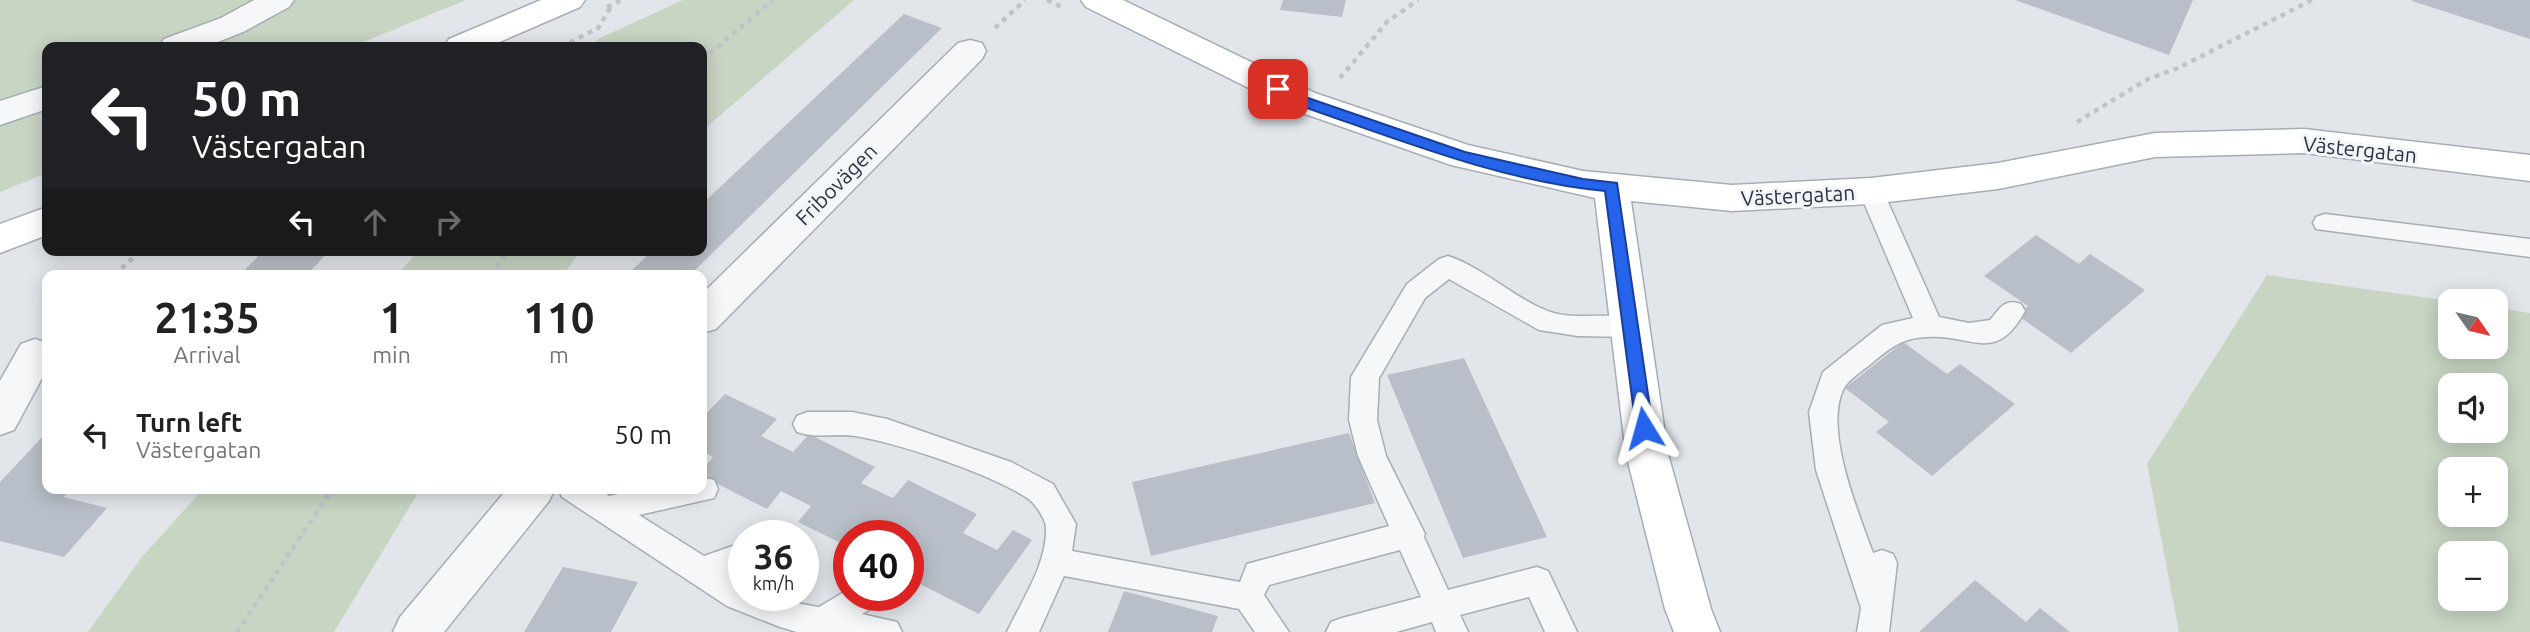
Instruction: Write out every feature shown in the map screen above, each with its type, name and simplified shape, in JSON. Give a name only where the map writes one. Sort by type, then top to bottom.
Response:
[{"type":"street","points":[[188,42],[232,25],[278,0]]},
{"type":"street","points":[[472,42],[569,0]]},
{"type":"street","name":"Västergatan","points":[[1097,0],[1303,102],[1463,156],[1583,184],[1732,198],[1871,191],[1998,176],[2155,145],[2304,141],[2530,168]]},
{"type":"street","name":"Fribovägen","points":[[707,313],[970,51]]},
{"type":"street","points":[[0,113],[42,99]]},
{"type":"street","points":[[1611,187],[1647,454],[1688,609],[1697,632]]},
{"type":"street","points":[[0,239],[42,222]]},
{"type":"street","points":[[0,418],[35,355]]},
{"type":"street","points":[[416,632],[529,494]]},
{"type":"lane","points":[[1871,191],[1930,326]]},
{"type":"lane","points":[[2325,223],[2530,248]]},
{"type":"lane","points":[[1447,619],[1372,456],[1363,420],[1365,377],[1416,291],[1448,266],[1539,320],[1578,326],[1630,327]]},
{"type":"lane","points":[[1874,620],[1830,470],[1823,412],[1833,380],[1891,332],[1930,326],[1969,333],[1998,330],[2012,311]]},
{"type":"lane","points":[[807,424],[852,424],[887,431],[1001,471],[1043,494],[1061,524],[1056,561],[1023,632]]},
{"type":"lane","points":[[581,494],[738,596],[791,617],[886,632]]},
{"type":"lane","points":[[605,509],[679,494]]},
{"type":"lane","points":[[1248,597],[1258,574],[1410,534]]},
{"type":"lane","points":[[701,570],[728,561]]},
{"type":"lane","points":[[1056,561],[1248,597],[1273,632]]},
{"type":"lane","points":[[1874,620],[1882,563]]},
{"type":"lane","points":[[1342,632],[1447,619],[1537,581],[1561,632]]},
{"type":"lane","points":[[822,622],[840,611]]},
{"type":"path","points":[[707,56],[773,0]]},
{"type":"path","points":[[1332,87],[1387,22],[1418,0]]},
{"type":"path","points":[[2071,125],[2148,79],[2178,68],[2312,0]]},
{"type":"path","points":[[120,270],[135,256]]},
{"type":"path","points":[[237,632],[329,494]]},
{"type":"green space","points":[[0,0],[466,0],[363,42],[42,42],[42,175],[0,192]]},
{"type":"green space","points":[[683,0],[854,0],[707,127],[707,42],[596,42]]},
{"type":"green space","points":[[414,256],[577,256],[567,270],[401,270]]},
{"type":"green space","points":[[2267,275],[2438,299],[2438,359],[2508,359],[2508,310],[2530,313],[2530,632],[2179,632],[2147,464]]},
{"type":"green space","points":[[199,494],[417,494],[334,632],[88,632],[142,557]]},
{"type":"building","points":[[1283,0],[1346,0],[1342,17],[1280,10]]},
{"type":"building","points":[[2015,0],[2193,0],[2169,55]]},
{"type":"building","points":[[2412,0],[2530,0],[2530,39],[2412,1]]},
{"type":"building","points":[[904,14],[942,28],[695,270],[632,270],[647,256],[707,256],[707,199]]},
{"type":"building","points":[[2036,235],[2079,264],[2090,254],[2145,290],[2071,353],[2017,315],[2028,306],[1984,276]]},
{"type":"building","points":[[258,256],[324,256],[312,270],[245,270]]},
{"type":"building","points":[[1903,342],[1947,374],[1960,364],[2015,404],[1932,476],[1876,432],[1889,422],[1845,388]]},
{"type":"building","points":[[1464,358],[1547,537],[1463,558],[1387,375]]},
{"type":"building","points":[[725,394],[777,419],[761,436],[793,452],[809,434],[875,467],[861,483],[893,498],[908,480],[977,514],[963,533],[997,550],[1013,530],[1032,540],[979,614],[924,586],[924,520],[833,520],[833,539],[819,532],[819,520],[800,520],[811,506],[781,491],[767,509],[707,479],[707,464],[713,457],[707,454],[707,413]]},
{"type":"building","points":[[1349,433],[1375,503],[1151,556],[1132,482]]},
{"type":"building","points":[[42,437],[42,494],[66,494],[63,497],[107,508],[64,557],[0,541],[0,482]]},
{"type":"building","points":[[563,567],[638,582],[611,632],[524,632]]},
{"type":"building","points":[[1975,580],[2026,622],[2040,608],[2070,632],[1919,632]]},
{"type":"building","points":[[1124,591],[1218,616],[1212,632],[1108,632]]},
{"type":"route","points":[[1278,89],[1303,102],[1463,156],[1583,184],[1611,187],[1644,428]]}]
